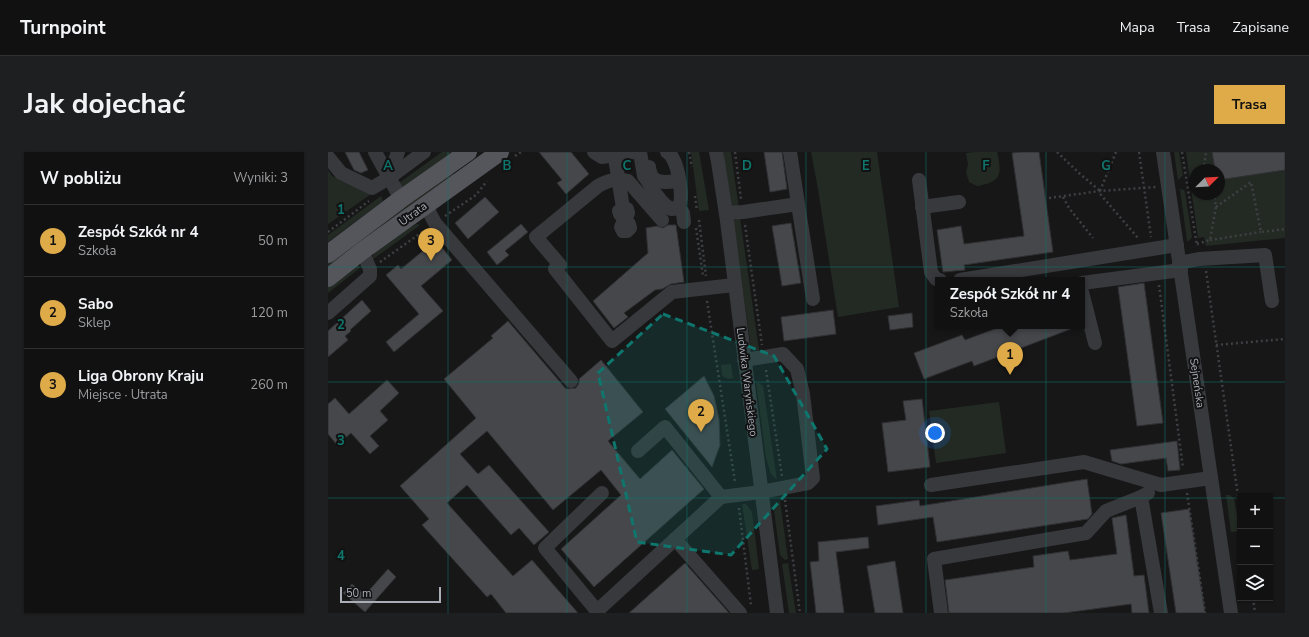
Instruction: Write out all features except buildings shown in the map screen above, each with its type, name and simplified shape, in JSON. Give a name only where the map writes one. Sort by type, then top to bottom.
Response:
[{"type":"main road","name":"Utrata","points":[[328,254],[401,199],[468,152]]},
{"type":"main road","name":"Utrata","points":[[328,278],[425,204],[500,152]]},
{"type":"street","points":[[375,152],[401,199]]},
{"type":"street","points":[[389,178],[398,152]]},
{"type":"street","points":[[328,157],[341,173],[372,188],[389,178],[424,152]]},
{"type":"street","points":[[594,152],[602,156],[615,153],[633,152]]},
{"type":"street","points":[[640,152],[644,176],[648,176],[657,181],[679,181]]},
{"type":"street","points":[[646,152],[648,176],[658,196],[666,207],[671,209],[678,207],[681,199],[677,168],[673,158],[667,152]]},
{"type":"street","name":"Ludwika Waryńskiego","points":[[716,152],[726,213],[777,613]]},
{"type":"street","points":[[790,152],[812,299]]},
{"type":"street","name":"Sejneńska","points":[[1163,152],[1231,613]]},
{"type":"street","points":[[615,153],[624,214]]},
{"type":"street","points":[[918,180],[931,272],[935,278]]},
{"type":"street","points":[[662,220],[628,181],[607,181],[598,186],[536,237],[560,265],[555,269],[570,290],[612,341],[672,292],[734,285]]},
{"type":"street","points":[[658,196],[659,188],[664,182]]},
{"type":"street","points":[[922,207],[959,202]]},
{"type":"street","points":[[425,204],[435,222],[571,381]]},
{"type":"street","points":[[726,213],[798,204]]},
{"type":"street","points":[[678,207],[683,213],[691,218]]},
{"type":"street","points":[[979,277],[1177,245]]},
{"type":"street","points":[[328,313],[370,276],[370,269],[362,251]]},
{"type":"street","points":[[1085,283],[1157,273],[1199,260],[1265,255],[1272,301]]},
{"type":"street","points":[[1085,304],[1095,343]]},
{"type":"street","points":[[602,493],[545,548],[597,611],[721,497],[737,496],[808,483],[813,478],[803,394],[797,369],[783,354],[744,360]]},
{"type":"street","points":[[638,450],[665,427],[721,497]]},
{"type":"street","points":[[931,485],[1084,462],[1161,485]]},
{"type":"street","points":[[940,613],[934,559],[1086,533],[1106,511],[1141,497],[1161,485],[1211,478]]},
{"type":"street","points":[[1141,497],[1161,613]]},
{"type":"street","points":[[675,539],[746,609]]},
{"type":"path","points":[[735,152],[784,488],[800,613]]},
{"type":"path","points":[[1057,152],[1100,191],[1101,195],[1138,237],[1147,250]]},
{"type":"path","points":[[1100,191],[1116,152]]},
{"type":"path","points":[[1139,152],[1144,189],[1147,250]]},
{"type":"path","points":[[1182,152],[1199,260],[1205,268],[1238,493]]},
{"type":"path","points":[[1204,164],[1206,152]]},
{"type":"path","points":[[1216,207],[1251,182],[1262,232]]},
{"type":"path","points":[[1049,198],[1100,191],[1144,189]]},
{"type":"path","points":[[691,191],[691,218],[705,289],[737,496],[746,609]]},
{"type":"path","points":[[1063,197],[1069,208],[1093,238]]},
{"type":"path","points":[[1210,240],[1216,207],[1215,200]]},
{"type":"path","points":[[1197,244],[1210,240],[1285,229]]},
{"type":"path","points":[[1157,273],[1185,481],[1205,613]]},
{"type":"path","points":[[1216,345],[1285,339]]},
{"type":"path","points":[[1253,601],[1255,613]]},
{"type":"highlighted area","points":[[663,314],[774,356],[827,449],[731,555],[637,542],[598,373]]},
{"type":"shaded area","points":[[442,152],[453,152],[402,188],[399,183]]},
{"type":"shaded area","points":[[691,152],[699,152],[709,210],[699,211]]},
{"type":"shaded area","points":[[723,152],[731,152],[739,209],[731,207]]},
{"type":"shaded area","points":[[811,152],[877,152],[899,307],[838,317]]},
{"type":"shaded area","points":[[997,152],[1000,166],[996,179],[977,186],[969,182],[966,172],[968,165],[966,153]]},
{"type":"shaded area","points":[[1174,152],[1179,152],[1183,175],[1178,180]]},
{"type":"shaded area","points":[[1186,152],[1212,152],[1214,164],[1189,164],[1189,174]]},
{"type":"shaded area","points":[[328,170],[332,176],[346,183],[374,192],[328,224]]},
{"type":"shaded area","points":[[1285,170],[1285,238],[1206,246],[1204,237],[1198,238],[1193,200],[1225,200],[1225,179]]},
{"type":"shaded area","points":[[452,172],[454,175],[328,268],[328,262]]},
{"type":"shaded area","points":[[1180,189],[1184,190],[1185,192],[1192,237],[1189,241],[1187,241]]},
{"type":"shaded area","points":[[381,196],[382,202],[328,242],[328,235]]},
{"type":"shaded area","points":[[737,218],[740,218],[759,350],[754,350],[751,348],[733,222]]},
{"type":"shaded area","points":[[417,224],[420,225],[372,260],[377,249],[383,244]]},
{"type":"shaded area","points":[[357,264],[360,268],[328,293],[328,286]]},
{"type":"shaded area","points":[[731,364],[733,378],[728,379],[722,376],[721,365]]},
{"type":"shaded area","points":[[756,383],[763,386],[777,480],[771,474],[766,458]]},
{"type":"shaded area","points":[[999,402],[1006,453],[936,463],[929,411]]},
{"type":"shaded area","points":[[1226,495],[1230,495],[1234,499],[1237,515],[1237,531],[1231,532]]},
{"type":"shaded area","points":[[780,500],[788,559],[785,560],[780,555],[774,511]]},
{"type":"shaded area","points":[[742,504],[746,504],[752,512],[759,569],[752,570]]},
{"type":"shaded area","points":[[788,563],[796,613],[789,613],[782,564]]},
{"type":"place","name":"Liga Obrony Kraju","points":[[431,261]]},
{"type":"place","name":"Zespół Szkół nr 4","points":[[1010,375]]},
{"type":"place","name":"Sabo","points":[[701,432]]}]
